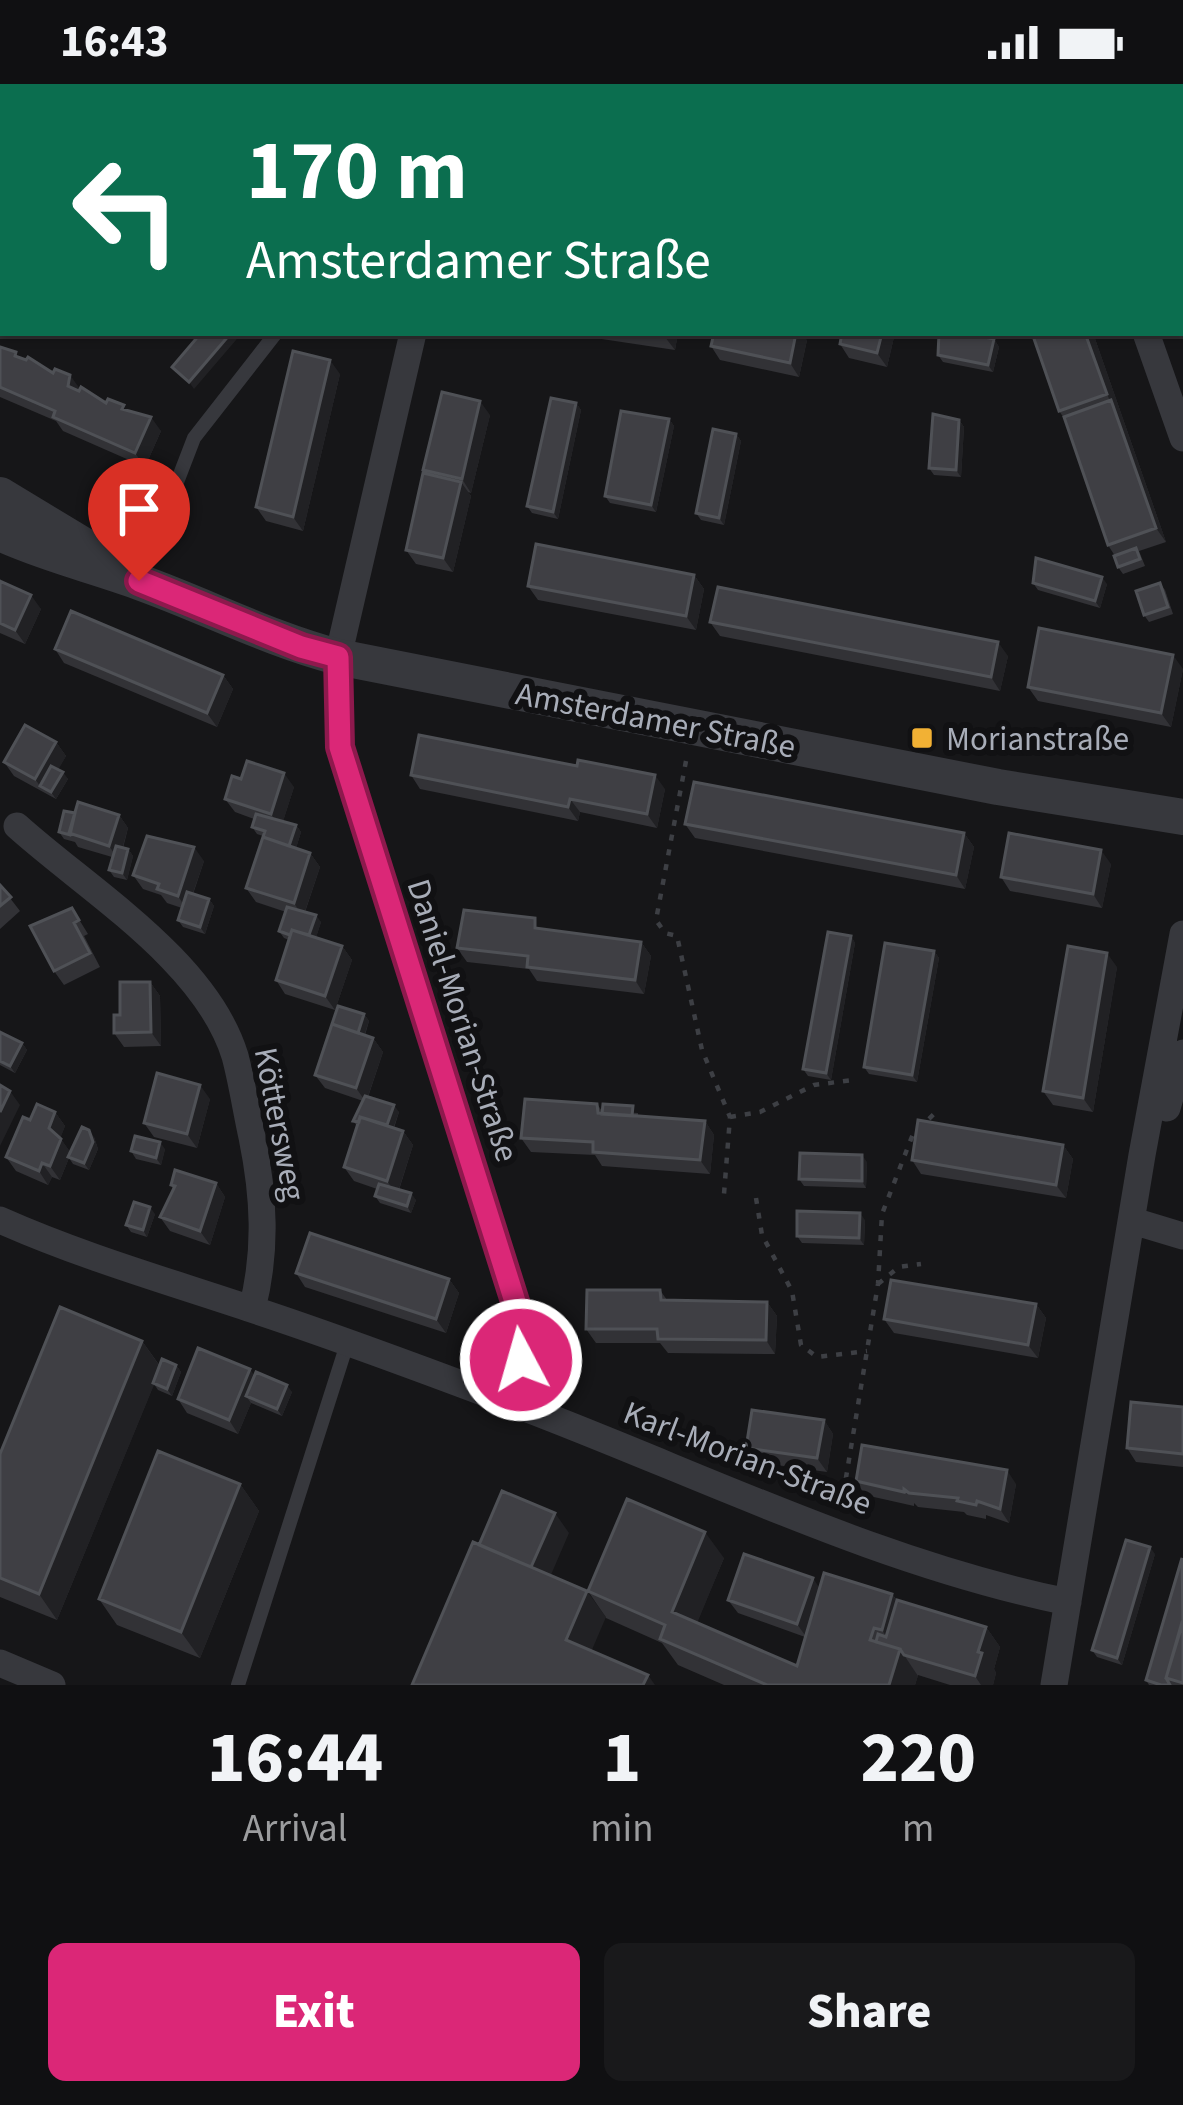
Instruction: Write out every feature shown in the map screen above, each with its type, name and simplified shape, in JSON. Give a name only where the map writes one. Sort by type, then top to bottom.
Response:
[{"type":"street","name":"Daniel-Morian-Straße","points":[[412,336],[338,657],[340,747],[524,1332],[521,1360],[507,1401]]},
{"type":"street","points":[[1147,336],[1183,438]]},
{"type":"street","name":"Amsterdamer Straße","points":[[0,495],[139,581]]},
{"type":"street","name":"Amsterdamer Straße","points":[[0,532],[37,550],[139,581],[301,647],[338,657],[998,787],[1183,818]]},
{"type":"street","name":"Köttersweg","points":[[17,826],[178,965],[210,1004],[234,1053],[256,1160],[263,1223],[263,1267],[252,1309]]},
{"type":"street","points":[[1054,1685],[1183,934]]},
{"type":"street","points":[[1133,1221],[1183,1053]]},
{"type":"street","name":"Karl-Morian-Straße","points":[[0,1220],[63,1248],[252,1309],[507,1401],[837,1531],[949,1570],[1068,1602]]},
{"type":"street","points":[[1133,1221],[1183,1236]]},
{"type":"street","points":[[0,1663],[52,1685]]},
{"type":"lane","points":[[139,581],[194,438],[275,336]]},
{"type":"lane","points":[[238,1685],[347,1343]]},
{"type":"path","points":[[692,726],[656,920],[664,933],[677,936],[703,1050],[730,1117],[724,1194]]},
{"type":"path","points":[[730,1117],[760,1112],[814,1085],[852,1080]]},
{"type":"path","points":[[837,1531],[878,1284],[882,1214],[913,1134],[936,1112]]},
{"type":"path","points":[[757,1198],[762,1234],[792,1291],[801,1345],[817,1358],[867,1351]]},
{"type":"path","points":[[878,1284],[898,1267],[921,1264]]},
{"type":"building","points":[[198,336],[228,336],[189,382],[172,367]]},
{"type":"building","points":[[713,336],[795,336],[790,363],[711,346]]},
{"type":"building","points":[[841,336],[881,336],[877,353],[840,344]]},
{"type":"building","points":[[939,336],[994,339],[988,365],[938,355]]},
{"type":"building","points":[[1033,336],[1086,336],[1107,394],[1059,411]]},
{"type":"building","points":[[0,347],[53,373],[55,369],[70,375],[68,386],[79,391],[81,387],[106,403],[108,399],[124,405],[122,409],[151,417],[135,453],[53,417],[55,411],[0,387]]},
{"type":"building","points":[[293,351],[330,360],[293,517],[256,507]]},
{"type":"building","points":[[442,392],[480,401],[462,479],[423,470]]},
{"type":"building","points":[[551,398],[576,403],[553,512],[527,506]]},
{"type":"building","points":[[1111,400],[1156,528],[1108,545],[1064,417]]},
{"type":"building","points":[[621,411],[669,419],[651,505],[605,496]]},
{"type":"building","points":[[933,414],[959,420],[956,470],[929,468]]},
{"type":"building","points":[[713,429],[736,434],[719,518],[696,513]]},
{"type":"building","points":[[423,473],[461,482],[443,558],[406,550]]},
{"type":"building","points":[[536,544],[694,575],[686,616],[528,586]]},
{"type":"building","points":[[1136,548],[1140,559],[1118,567],[1114,556]]},
{"type":"building","points":[[1036,558],[1102,577],[1095,601],[1033,583]]},
{"type":"building","points":[[0,581],[31,595],[15,630],[0,623]]},
{"type":"building","points":[[1160,583],[1168,607],[1144,615],[1136,591]]},
{"type":"building","points":[[718,587],[998,642],[991,677],[710,622]]},
{"type":"building","points":[[71,611],[223,675],[207,713],[55,649]]},
{"type":"building","points":[[1039,628],[1173,655],[1161,713],[1028,687]]},
{"type":"building","points":[[25,725],[56,742],[35,779],[4,762]]},
{"type":"building","points":[[419,735],[577,766],[578,760],[655,775],[647,814],[570,799],[568,807],[411,775]]},
{"type":"building","points":[[247,761],[284,773],[271,814],[225,799],[232,776],[241,779]]},
{"type":"building","points":[[51,766],[63,772],[51,792],[40,786]]},
{"type":"building","points":[[694,782],[964,833],[956,875],[685,824]]},
{"type":"building","points":[[78,802],[119,815],[109,846],[69,833]]},
{"type":"building","points":[[64,811],[75,813],[70,835],[59,832]]},
{"type":"building","points":[[256,814],[296,825],[289,846],[263,837],[265,831],[252,827]]},
{"type":"building","points":[[1009,833],[1101,850],[1093,894],[1001,877]]},
{"type":"building","points":[[147,836],[194,847],[178,896],[133,875]]},
{"type":"building","points":[[263,837],[310,853],[294,903],[246,888]]},
{"type":"building","points":[[116,846],[128,849],[122,873],[109,870]]},
{"type":"building","points":[[0,885],[11,897],[0,906]]},
{"type":"building","points":[[187,892],[209,899],[200,927],[178,920]]},
{"type":"building","points":[[287,907],[316,915],[309,935],[279,931]]},
{"type":"building","points":[[72,908],[79,920],[74,923],[90,953],[54,971],[30,926]]},
{"type":"building","points":[[464,910],[535,918],[535,928],[641,942],[635,980],[527,967],[528,956],[457,948]]},
{"type":"building","points":[[292,930],[342,946],[325,996],[276,980]]},
{"type":"building","points":[[828,932],[851,936],[826,1073],[803,1069]]},
{"type":"building","points":[[885,943],[934,951],[912,1075],[864,1067]]},
{"type":"building","points":[[1068,946],[1107,953],[1083,1098],[1043,1091]]},
{"type":"building","points":[[120,982],[150,982],[151,1032],[114,1033],[114,1015],[120,1015]]},
{"type":"building","points":[[338,1006],[364,1014],[358,1033],[332,1024]]},
{"type":"building","points":[[332,1024],[373,1038],[356,1088],[315,1075]]},
{"type":"building","points":[[0,1032],[22,1043],[10,1066],[0,1061]]},
{"type":"building","points":[[157,1073],[200,1085],[187,1134],[144,1123]]},
{"type":"building","points":[[0,1085],[10,1091],[0,1112]]},
{"type":"building","points":[[365,1096],[394,1105],[387,1125],[360,1117],[359,1122],[353,1121]]},
{"type":"building","points":[[525,1099],[597,1104],[598,1113],[705,1121],[700,1160],[593,1152],[593,1142],[521,1138]]},
{"type":"building","points":[[37,1104],[55,1112],[49,1128],[61,1139],[50,1166],[42,1163],[39,1171],[6,1157],[23,1117],[30,1120]]},
{"type":"building","points":[[603,1104],[633,1106],[632,1116],[602,1114]]},
{"type":"building","points":[[360,1117],[403,1131],[387,1181],[344,1167]]},
{"type":"building","points":[[918,1120],[1063,1145],[1056,1185],[912,1160]]},
{"type":"building","points":[[82,1127],[89,1130],[93,1142],[84,1163],[68,1157]]},
{"type":"building","points":[[135,1136],[160,1142],[156,1158],[131,1151]]},
{"type":"building","points":[[800,1153],[862,1155],[862,1181],[799,1179]]},
{"type":"building","points":[[175,1170],[216,1183],[200,1231],[160,1217],[175,1186],[171,1185]]},
{"type":"building","points":[[379,1184],[411,1193],[407,1206],[375,1196]]},
{"type":"building","points":[[134,1202],[150,1207],[143,1230],[126,1225]]},
{"type":"building","points":[[797,1211],[860,1213],[859,1238],[797,1236]]},
{"type":"building","points":[[310,1233],[449,1279],[436,1319],[296,1273]]},
{"type":"building","points":[[891,1280],[1036,1304],[1028,1345],[884,1319]]},
{"type":"building","points":[[587,1290],[660,1290],[661,1300],[767,1302],[766,1340],[658,1339],[657,1329],[586,1329]]},
{"type":"building","points":[[60,1307],[142,1341],[39,1594],[0,1578],[0,1454]]},
{"type":"building","points":[[198,1348],[250,1369],[229,1420],[178,1399]]},
{"type":"building","points":[[162,1359],[176,1365],[167,1389],[153,1383]]},
{"type":"building","points":[[256,1372],[287,1385],[277,1409],[246,1396]]},
{"type":"building","points":[[1131,1402],[1183,1407],[1183,1454],[1127,1448]]},
{"type":"building","points":[[752,1410],[824,1420],[817,1458],[746,1448]]},
{"type":"building","points":[[862,1445],[1007,1470],[1000,1509],[856,1481]]},
{"type":"building","points":[[158,1451],[240,1484],[181,1632],[99,1599]]},
{"type":"building","points":[[502,1491],[555,1513],[531,1567],[479,1545]]},
{"type":"building","points":[[627,1499],[705,1532],[672,1612],[797,1666],[824,1573],[892,1594],[882,1630],[874,1628],[870,1640],[900,1649],[889,1685],[767,1685],[660,1639],[665,1625],[588,1591]]},
{"type":"building","points":[[1126,1540],[1150,1547],[1117,1658],[1092,1650]]},
{"type":"building","points":[[473,1542],[587,1591],[566,1640],[648,1675],[643,1685],[412,1685]]},
{"type":"building","points":[[744,1554],[813,1578],[797,1624],[728,1600]]},
{"type":"building","points":[[1182,1558],[1183,1622],[1166,1678],[1170,1685],[1161,1685],[1146,1680]]},
{"type":"building","points":[[897,1600],[986,1627],[975,1676],[876,1642],[878,1634],[886,1637]]},
{"type":"building","points":[[1183,1622],[1183,1683],[1166,1678]]},
{"type":"place","name":"Morianstraße","points":[[922,738]]},
{"type":"route","points":[[139,581],[301,647],[338,657],[340,747],[518,1311],[524,1332],[521,1360]]}]
